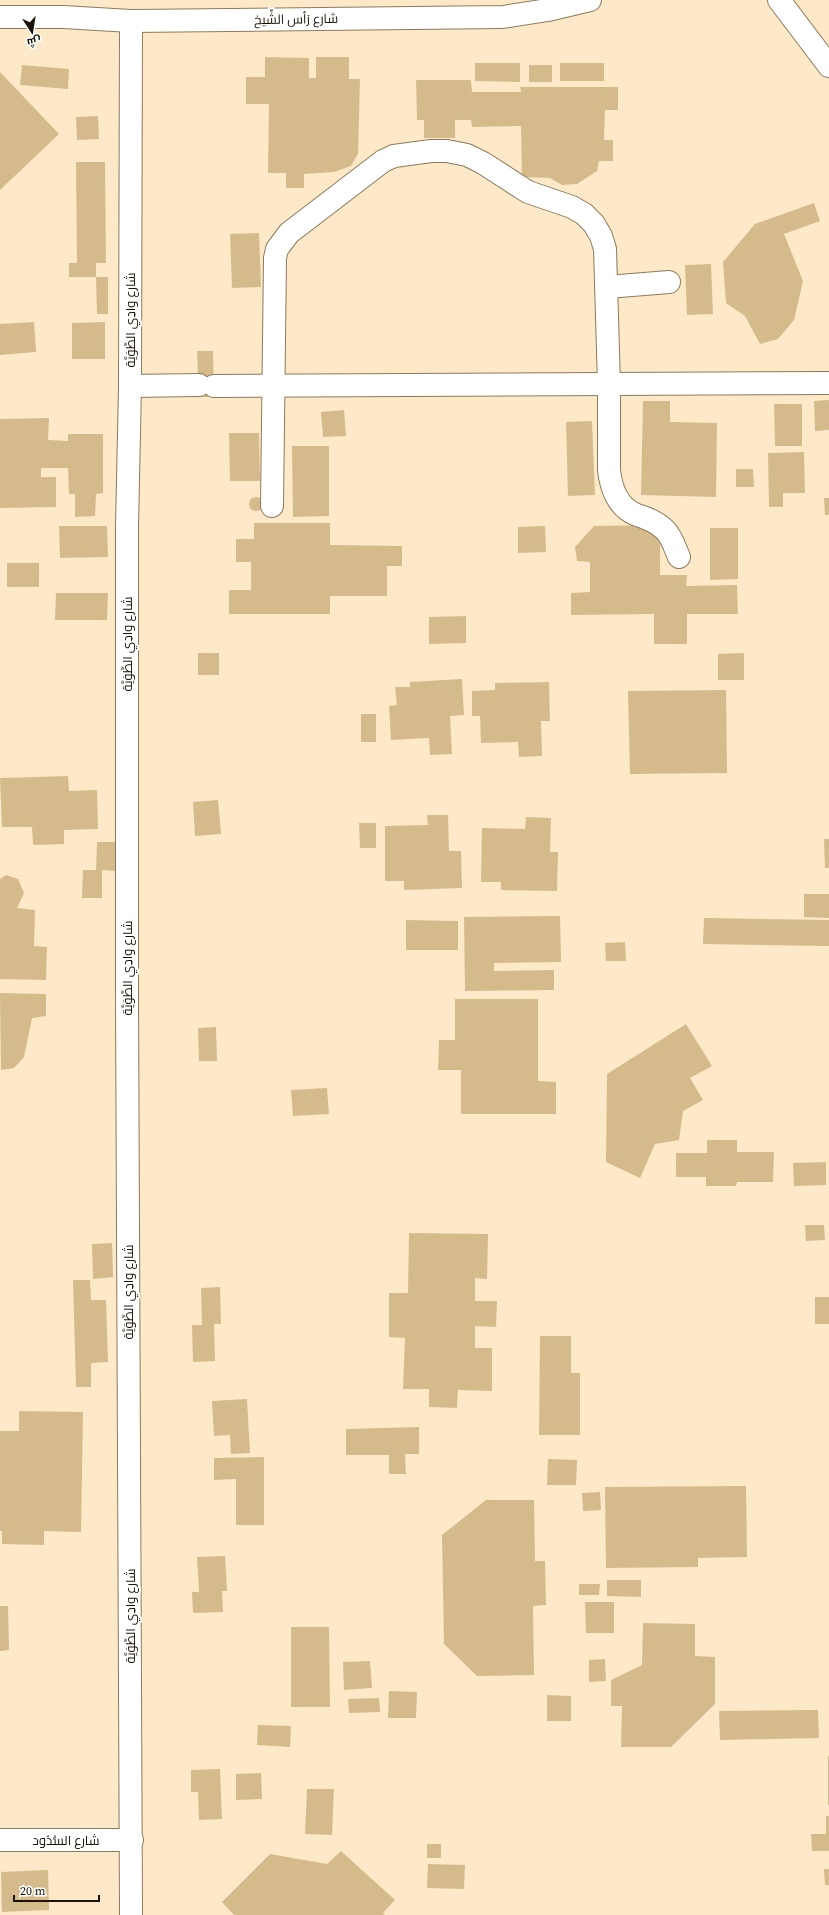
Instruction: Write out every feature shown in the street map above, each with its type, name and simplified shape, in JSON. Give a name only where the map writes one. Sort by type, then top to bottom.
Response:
[{"type":"street","name":"شارع رَأس الشِّيخ","points":[[0,17],[63,17],[131,21],[502,16],[548,10],[590,0]]},
{"type":"street","points":[[779,0],[829,66]]},
{"type":"street","name":"شارع وادِي الطِّوَيَّة","points":[[131,21],[130,386],[126,527],[132,1840],[131,1915]]},
{"type":"street","points":[[272,506],[274,258],[277,249],[288,233],[372,168],[394,156],[431,151],[447,151],[467,155],[483,163],[528,192],[572,207],[584,214],[594,224],[601,236],[605,249],[607,287],[609,470],[614,492],[627,508],[656,522],[665,529],[671,538],[679,557]]},
{"type":"street","points":[[607,287],[669,282]]},
{"type":"street","points":[[130,386],[829,383]]},
{"type":"street","name":"شارع السُّدُود","points":[[0,1840],[132,1840]]},
{"type":"building","points":[[265,57],[309,58],[309,78],[316,78],[316,57],[349,57],[349,79],[360,79],[358,154],[351,166],[334,172],[304,174],[304,188],[286,188],[286,173],[268,173],[269,104],[246,104],[246,77],[265,77]]},
{"type":"building","points":[[475,63],[520,63],[520,82],[475,81]]},
{"type":"building","points":[[560,63],[604,63],[604,81],[560,81]]},
{"type":"building","points":[[22,65],[69,69],[68,89],[20,85]]},
{"type":"building","points":[[529,65],[552,65],[552,82],[529,82]]},
{"type":"building","points":[[0,72],[59,134],[0,190]]},
{"type":"building","points":[[416,80],[471,80],[472,92],[521,92],[520,87],[618,87],[618,110],[605,110],[604,140],[613,140],[613,161],[599,161],[597,171],[577,184],[562,185],[550,178],[522,177],[521,126],[472,127],[471,120],[455,120],[455,138],[424,138],[424,120],[417,120]]},
{"type":"building","points":[[98,116],[99,139],[77,140],[76,117]]},
{"type":"building","points":[[76,162],[105,162],[106,263],[96,263],[96,277],[69,277],[69,263],[77,263]]},
{"type":"building","points":[[814,203],[820,221],[784,234],[803,281],[794,320],[778,339],[760,344],[745,316],[726,303],[723,262],[755,224]]},
{"type":"building","points":[[259,233],[261,287],[232,288],[230,234]]},
{"type":"building","points":[[711,264],[713,314],[687,315],[685,265]]},
{"type":"building","points":[[96,277],[108,277],[108,314],[97,314]]},
{"type":"building","points":[[34,322],[36,352],[0,355],[0,324]]},
{"type":"building","points":[[105,322],[105,359],[72,359],[72,323]]},
{"type":"building","points":[[197,351],[213,351],[214,397],[199,397]]},
{"type":"building","points":[[829,400],[829,430],[815,431],[814,401]]},
{"type":"building","points":[[643,401],[670,401],[670,422],[717,423],[716,497],[641,495]]},
{"type":"building","points":[[774,404],[802,404],[802,446],[775,446]]},
{"type":"building","points":[[344,410],[346,436],[323,437],[321,412]]},
{"type":"building","points":[[49,418],[48,440],[68,441],[68,434],[103,434],[103,493],[96,494],[95,516],[75,517],[75,494],[69,494],[68,468],[41,468],[41,477],[56,477],[56,507],[0,508],[0,419]]},
{"type":"building","points":[[592,421],[595,495],[568,496],[566,422]]},
{"type":"building","points":[[229,433],[259,433],[260,481],[230,481]]},
{"type":"building","points":[[292,446],[329,446],[329,516],[293,517]]},
{"type":"building","points":[[804,452],[805,493],[783,493],[783,507],[769,507],[768,453]]},
{"type":"building","points":[[736,469],[753,469],[754,487],[736,487]]},
{"type":"building","points":[[253,497],[259,497],[263,501],[263,507],[259,511],[253,511],[249,507],[249,501]]},
{"type":"building","points":[[824,498],[829,498],[829,515],[825,515]]},
{"type":"building","points":[[254,523],[330,523],[330,545],[402,546],[402,566],[387,566],[387,596],[330,596],[330,614],[229,614],[229,590],[251,590],[251,562],[236,562],[236,539],[254,539]]},
{"type":"building","points":[[656,525],[660,535],[660,575],[687,575],[686,586],[737,585],[738,614],[687,614],[687,644],[654,644],[654,614],[571,615],[571,593],[590,592],[590,562],[577,561],[575,547],[594,526]]},
{"type":"building","points":[[59,526],[107,526],[108,557],[60,558]]},
{"type":"building","points":[[545,526],[546,552],[518,553],[518,527]]},
{"type":"building","points":[[710,528],[738,528],[738,579],[710,580]]},
{"type":"building","points":[[7,563],[39,563],[39,587],[7,587]]},
{"type":"building","points":[[56,593],[108,593],[107,620],[55,620]]},
{"type":"building","points":[[466,616],[466,643],[429,644],[429,617]]},
{"type":"building","points":[[198,653],[219,653],[219,675],[198,675]]},
{"type":"building","points":[[744,653],[744,680],[718,680],[718,654]]},
{"type":"building","points":[[462,679],[464,715],[450,716],[452,754],[430,755],[429,738],[391,740],[389,706],[397,705],[395,687],[410,687],[410,682]]},
{"type":"building","points":[[549,682],[550,721],[541,721],[542,756],[519,757],[518,742],[481,743],[480,716],[472,716],[472,691],[495,690],[495,683]]},
{"type":"building","points":[[726,690],[727,773],[630,774],[628,691]]},
{"type":"building","points":[[361,714],[376,714],[376,742],[361,742]]},
{"type":"building","points":[[68,776],[69,791],[97,790],[98,829],[64,830],[64,844],[33,845],[32,827],[2,827],[0,778]]},
{"type":"building","points":[[218,800],[221,834],[195,836],[193,802]]},
{"type":"building","points":[[427,815],[448,815],[449,851],[461,851],[462,888],[404,890],[404,881],[385,881],[385,826],[428,825]]},
{"type":"building","points":[[526,817],[551,818],[550,852],[558,852],[557,891],[501,890],[501,882],[481,882],[482,828],[525,829]]},
{"type":"building","points":[[359,823],[376,823],[376,848],[360,848]]},
{"type":"building","points":[[824,839],[829,839],[829,868],[825,868]]},
{"type":"building","points":[[97,842],[117,842],[117,871],[102,870],[102,898],[82,898],[83,870],[96,870]]},
{"type":"building","points":[[6,875],[18,879],[24,893],[17,908],[35,910],[34,946],[47,947],[46,980],[0,979],[0,879]]},
{"type":"building","points":[[804,894],[829,894],[829,918],[804,917]]},
{"type":"building","points":[[560,916],[561,962],[494,963],[494,971],[554,970],[554,990],[465,991],[464,917]]},
{"type":"building","points":[[704,918],[829,920],[829,946],[703,944]]},
{"type":"building","points":[[406,920],[458,921],[458,950],[406,950]]},
{"type":"building","points":[[625,942],[626,961],[606,961],[605,943]]},
{"type":"building","points":[[0,993],[46,994],[46,1016],[32,1018],[24,1057],[14,1068],[1,1070]]},
{"type":"building","points":[[455,999],[538,999],[538,1081],[556,1082],[556,1114],[461,1114],[461,1070],[438,1070],[439,1040],[455,1040]]},
{"type":"building","points":[[686,1024],[712,1066],[690,1078],[703,1100],[683,1111],[679,1140],[655,1144],[640,1178],[606,1162],[607,1074]]},
{"type":"building","points":[[216,1027],[217,1061],[199,1061],[198,1028]]},
{"type":"building","points":[[327,1088],[329,1114],[293,1116],[291,1090]]},
{"type":"building","points":[[707,1140],[737,1140],[737,1152],[774,1152],[773,1182],[737,1182],[736,1186],[706,1186],[706,1177],[676,1177],[676,1153],[707,1153]]},
{"type":"building","points":[[826,1162],[826,1185],[794,1186],[793,1163]]},
{"type":"building","points":[[805,1225],[824,1225],[825,1240],[806,1241]]},
{"type":"building","points":[[409,1233],[488,1234],[487,1279],[475,1278],[475,1301],[497,1301],[496,1327],[475,1326],[475,1348],[492,1348],[492,1391],[458,1390],[457,1408],[429,1407],[429,1389],[403,1389],[405,1338],[389,1337],[389,1293],[408,1293]]},
{"type":"building","points":[[112,1243],[113,1277],[93,1279],[92,1244]]},
{"type":"building","points":[[73,1280],[90,1280],[91,1300],[106,1300],[108,1362],[91,1363],[91,1387],[76,1387]]},
{"type":"building","points":[[220,1287],[221,1324],[214,1324],[215,1361],[193,1362],[192,1325],[202,1325],[201,1288]]},
{"type":"building","points":[[815,1297],[829,1297],[829,1324],[815,1324]]},
{"type":"building","points":[[540,1336],[571,1336],[571,1373],[580,1373],[580,1435],[539,1435]]},
{"type":"building","points":[[247,1399],[250,1453],[231,1454],[230,1435],[214,1436],[212,1401]]},
{"type":"building","points":[[19,1411],[83,1412],[81,1532],[44,1531],[44,1545],[2,1544],[2,1531],[0,1531],[0,1431],[19,1431]]},
{"type":"building","points":[[419,1427],[419,1454],[405,1454],[406,1474],[389,1474],[389,1455],[346,1455],[346,1429]]},
{"type":"building","points":[[264,1457],[264,1525],[236,1525],[236,1479],[214,1480],[214,1458]]},
{"type":"building","points":[[548,1459],[577,1460],[576,1485],[547,1485]]},
{"type":"building","points":[[746,1486],[747,1557],[698,1558],[698,1567],[606,1568],[605,1487]]},
{"type":"building","points":[[600,1492],[601,1510],[583,1511],[582,1493]]},
{"type":"building","points":[[486,1500],[534,1500],[535,1561],[545,1561],[546,1605],[533,1606],[534,1675],[477,1676],[444,1644],[442,1535]]},
{"type":"building","points":[[225,1556],[227,1591],[222,1591],[223,1612],[193,1613],[192,1592],[199,1592],[197,1557]]},
{"type":"building","points":[[607,1580],[641,1580],[641,1597],[607,1596]]},
{"type":"building","points":[[579,1584],[600,1584],[599,1595],[579,1595]]},
{"type":"building","points":[[585,1602],[614,1602],[614,1633],[586,1633]]},
{"type":"building","points":[[0,1606],[8,1606],[9,1650],[0,1651]]},
{"type":"building","points":[[643,1623],[695,1624],[695,1656],[715,1657],[715,1704],[671,1747],[621,1747],[622,1706],[611,1706],[611,1680],[642,1665]]},
{"type":"building","points":[[291,1627],[329,1627],[330,1707],[291,1707]]},
{"type":"building","points":[[605,1659],[606,1681],[589,1682],[589,1660]]},
{"type":"building","points":[[370,1661],[372,1688],[344,1690],[343,1662]]},
{"type":"building","points":[[389,1691],[417,1692],[416,1718],[388,1718]]},
{"type":"building","points":[[547,1695],[571,1696],[571,1721],[547,1721]]},
{"type":"building","points":[[379,1698],[380,1712],[349,1713],[348,1699]]},
{"type":"building","points":[[818,1710],[819,1738],[720,1740],[719,1711]]},
{"type":"building","points":[[258,1725],[291,1726],[290,1747],[257,1745]]},
{"type":"building","points":[[829,1756],[829,1805],[828,1805]]},
{"type":"building","points":[[220,1769],[222,1819],[199,1820],[198,1792],[191,1792],[191,1770]]},
{"type":"building","points":[[261,1773],[262,1799],[236,1800],[236,1774]]},
{"type":"building","points":[[307,1789],[334,1789],[332,1835],[305,1834]]},
{"type":"building","points":[[826,1816],[829,1816],[829,1851],[812,1851],[811,1834],[826,1834]]},
{"type":"building","points":[[427,1844],[441,1844],[441,1858],[427,1858]]},
{"type":"building","points":[[341,1851],[395,1900],[383,1913],[385,1915],[234,1915],[222,1902],[270,1854],[327,1864]]},
{"type":"building","points":[[428,1864],[465,1865],[464,1889],[427,1888]]},
{"type":"building","points":[[824,1869],[829,1869],[829,1885],[825,1885]]},
{"type":"building","points":[[48,1870],[49,1910],[2,1912],[1,1872]]}]
